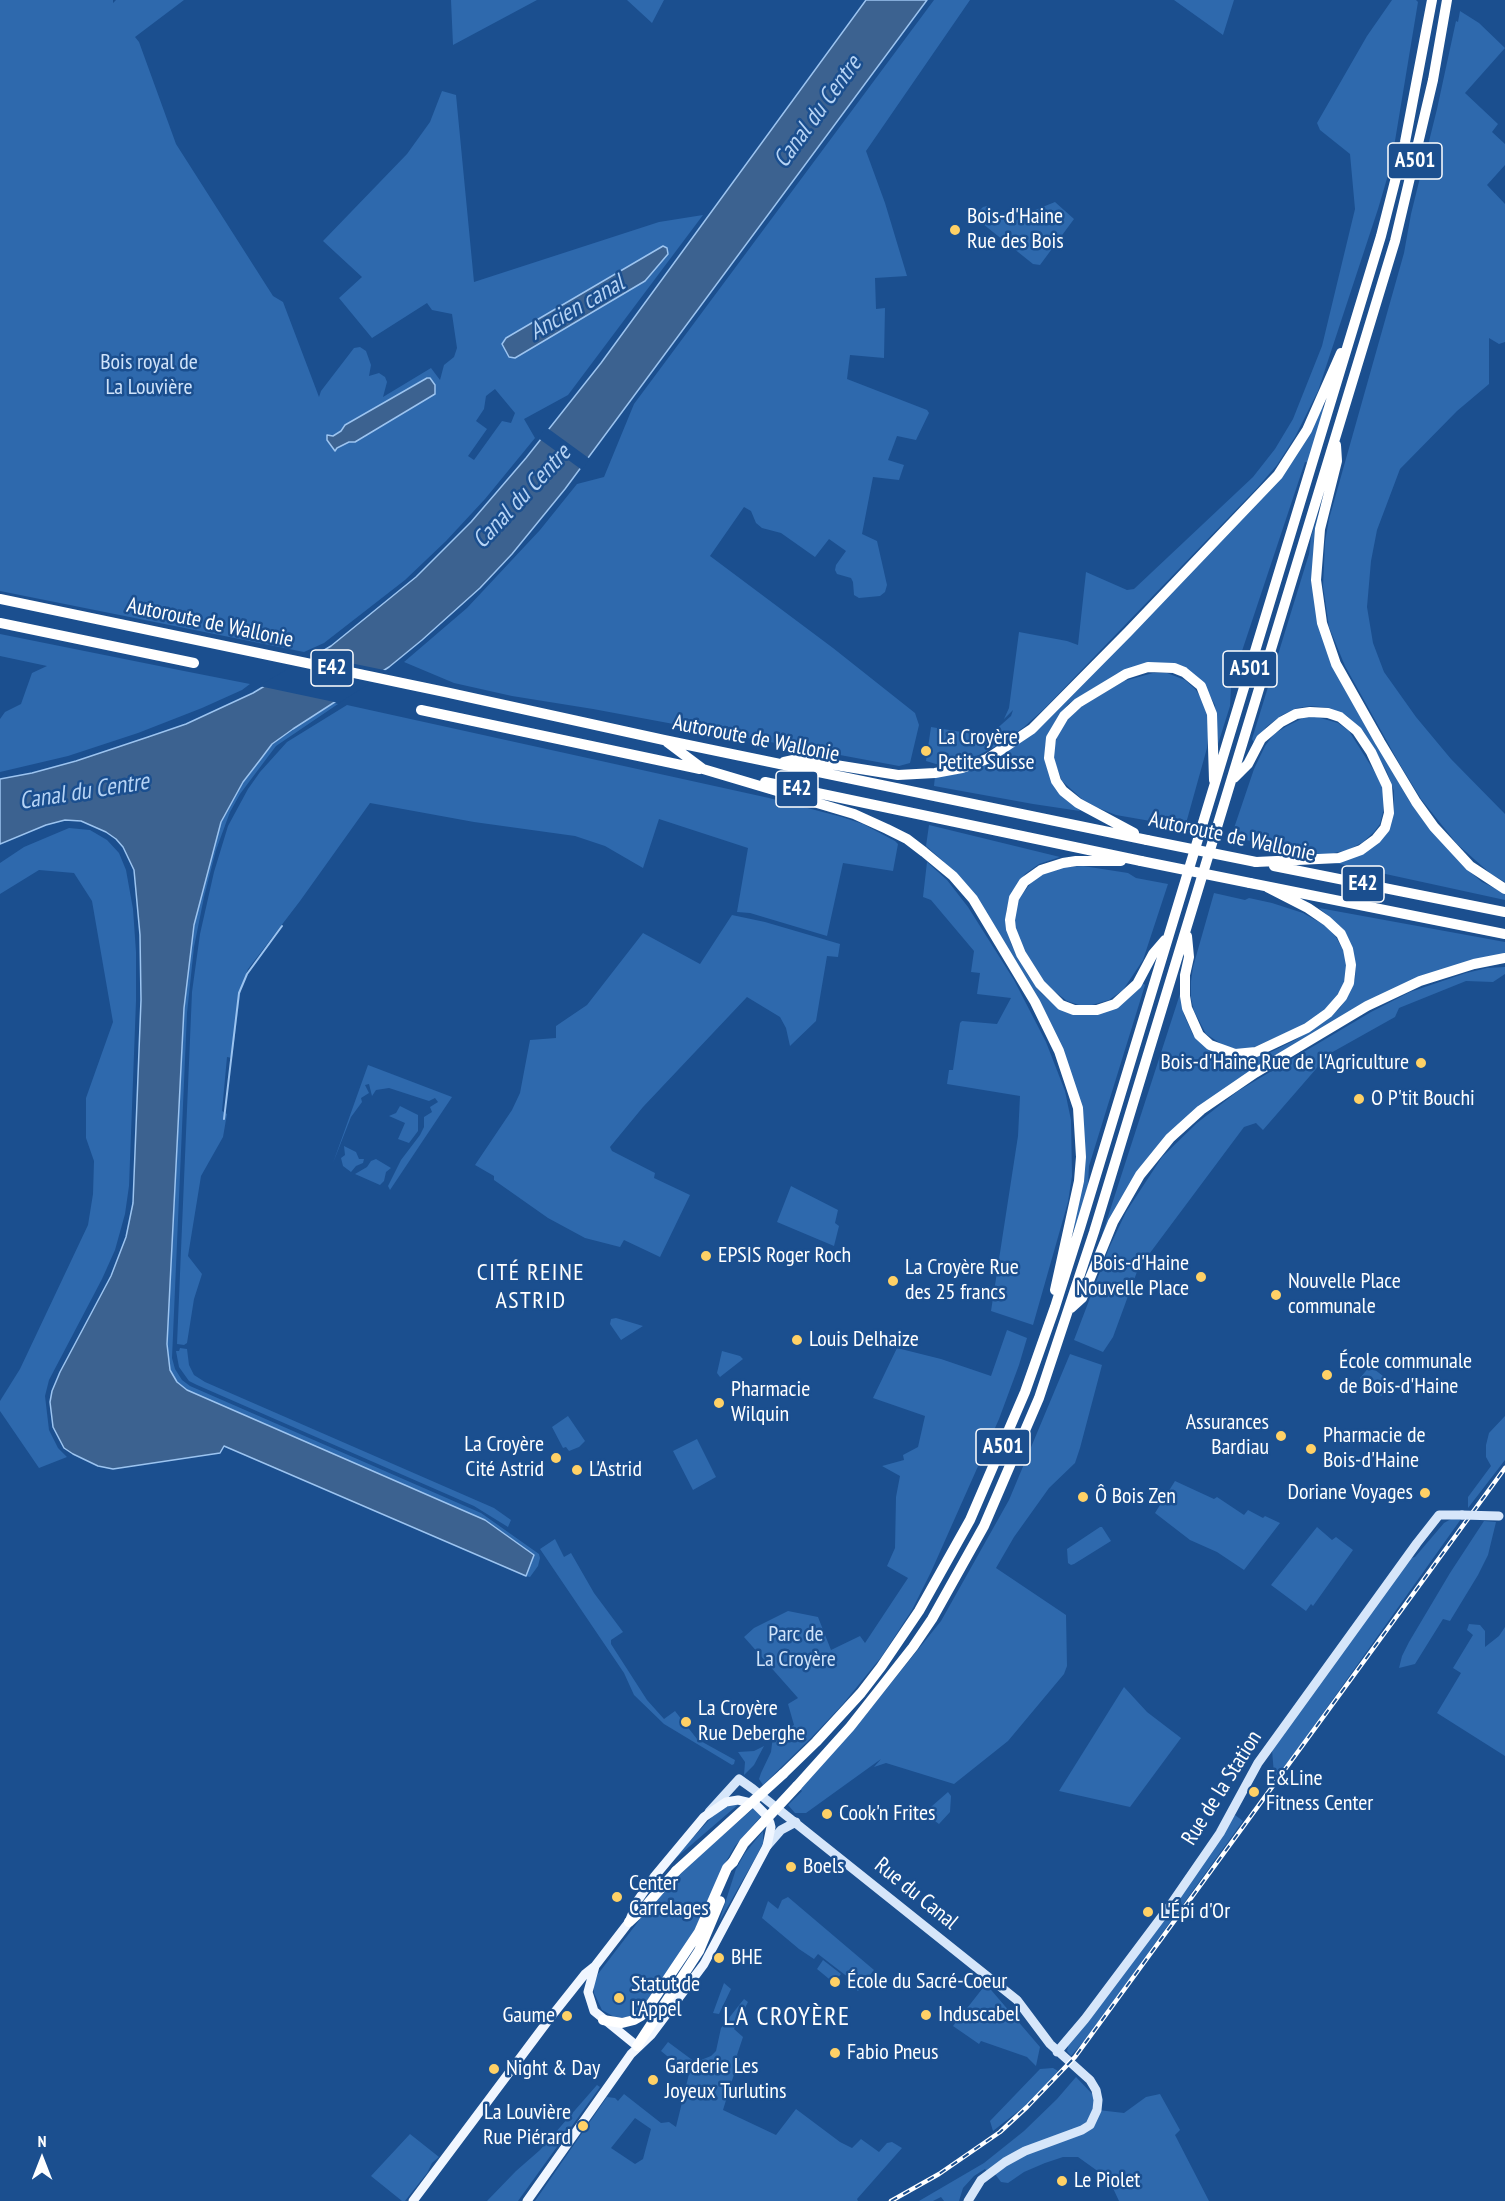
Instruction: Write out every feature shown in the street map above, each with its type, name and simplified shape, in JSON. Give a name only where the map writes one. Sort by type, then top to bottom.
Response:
[{"type":"highway","name":"A501","points":[[716,1904],[722,1878],[744,1843],[850,1727],[913,1647],[950,1589],[984,1526],[1039,1398],[1069,1310],[1232,780],[1398,230],[1419,147],[1447,0]]},
{"type":"highway","name":"A501","points":[[629,1922],[676,1871],[783,1774],[861,1693],[894,1649],[937,1580],[970,1520],[998,1458],[1025,1392],[1055,1307],[1349,344],[1381,236],[1405,142],[1432,4]]},
{"type":"highway","points":[[779,763],[798,759],[898,775],[935,773],[962,768],[987,759],[1032,729],[1278,475],[1307,430],[1339,355],[1349,344]]},
{"type":"highway","points":[[1336,437],[1337,460],[1320,529],[1316,580],[1318,608],[1333,657],[1349,690],[1416,802],[1434,827],[1470,866],[1505,889]]},
{"type":"highway","name":"Autoroute de Wallonie","points":[[0,600],[664,740],[1505,912]]},
{"type":"highway","name":"Autoroute de Wallonie","points":[[0,623],[194,663]]},
{"type":"highway","points":[[1148,840],[1078,803],[1063,791],[1056,781],[1049,758],[1051,738],[1064,716],[1078,703],[1126,674],[1148,667],[1173,668],[1192,677],[1206,694],[1212,714],[1214,789]]},
{"type":"highway","name":"Autoroute de Wallonie","points":[[421,710],[1267,887],[1505,934]]},
{"type":"highway","points":[[1232,780],[1248,764],[1261,739],[1272,729],[1296,714],[1310,712],[1328,713],[1340,717],[1357,731],[1371,752],[1387,786],[1389,813],[1384,828],[1376,839],[1361,850],[1339,858],[1256,862]]},
{"type":"highway","points":[[664,740],[703,770],[854,814],[907,839],[953,876],[973,899],[1035,1002],[1059,1051],[1071,1081],[1078,1108],[1079,1181],[1069,1234],[1055,1283],[1055,1307]]},
{"type":"highway","points":[[1142,861],[1076,861],[1052,866],[1032,876],[1018,889],[1011,907],[1010,920],[1015,942],[1034,976],[1056,1001],[1068,1009],[1091,1011],[1114,1004],[1137,984],[1154,954],[1169,935]]},
{"type":"highway","points":[[1186,929],[1189,957],[1185,975],[1187,1008],[1199,1035],[1210,1045],[1235,1054],[1256,1052],[1307,1028],[1328,1013],[1342,997],[1349,982],[1351,965],[1348,949],[1341,934],[1327,921],[1308,908],[1267,887]]},
{"type":"highway","points":[[1069,1310],[1082,1298],[1113,1222],[1140,1175],[1170,1138],[1201,1110],[1255,1073],[1367,1006],[1420,981],[1474,964],[1505,958]]},
{"type":"highway","points":[[637,2046],[699,1951],[716,1904]]},
{"type":"highway","points":[[603,2020],[622,2023],[641,2016],[689,1949],[716,1904]]},
{"type":"main road","points":[[413,2201],[585,1974],[595,1966],[629,1922],[638,1900],[664,1864],[704,1817],[726,1802],[749,1802],[767,1816],[771,1833],[767,1846],[704,1964],[651,2035],[637,2046],[527,2201]]},
{"type":"main road","points":[[595,1966],[589,1997],[594,2011],[637,2046]]},
{"type":"street","name":"Rue de la Station","points":[[1057,2052],[1086,2019],[1168,1907],[1220,1833],[1258,1762],[1417,1543],[1442,1515],[1502,1516]]},
{"type":"street","name":"Rue du Canal","points":[[704,1817],[739,1779],[796,1822],[1017,2000],[1057,2052],[1090,2080],[1096,2090],[1098,2100],[1094,2119],[1090,2125],[1025,2151],[1005,2162],[981,2181],[968,2201]]},
{"type":"street","points":[[767,1846],[781,1830],[796,1822]]},
{"type":"green space","name":"Bois royal de La Louvière","points":[[0,0],[113,0],[113,3],[116,0],[184,0],[135,37],[139,42],[176,144],[273,296],[283,302],[319,397],[321,391],[354,348],[360,347],[366,351],[371,365],[369,376],[379,373],[385,377],[387,382],[383,397],[431,368],[440,380],[444,365],[454,357],[457,348],[452,314],[432,310],[427,303],[372,338],[339,298],[362,277],[323,241],[407,154],[430,122],[442,91],[456,95],[474,282],[659,222],[703,215],[568,395],[524,419],[535,438],[485,499],[405,580],[324,643],[304,652],[0,591]],"holes":[[[495,389],[515,413],[511,423],[502,421],[474,460],[468,456],[487,429],[476,421],[484,409],[486,396]]]},
{"type":"green space","points":[[451,0],[537,0],[453,45]]},
{"type":"green space","points":[[627,0],[664,0],[652,23]]},
{"type":"green space","points":[[934,0],[970,0],[866,151],[885,203],[907,276],[875,278],[876,309],[885,308],[884,358],[850,355],[847,379],[927,410],[929,413],[916,440],[897,436],[888,460],[904,465],[899,480],[873,477],[862,534],[877,541],[887,585],[885,592],[880,596],[859,598],[854,595],[851,578],[837,574],[835,570],[846,551],[829,539],[815,557],[781,533],[762,528],[756,523],[751,511],[744,507],[710,556],[915,713],[919,725],[910,763],[899,766],[512,696],[454,683],[404,662],[467,608],[540,530],[577,484],[604,477],[634,404]]},
{"type":"green space","points":[[1174,0],[1234,0],[1223,35]]},
{"type":"green space","points":[[1392,0],[1416,0],[1418,2],[1391,165],[1318,391],[1295,437],[1277,465],[1258,487],[1024,727],[1000,744],[975,757],[955,763],[936,764],[926,761],[931,727],[980,735],[993,732],[1011,716],[1013,710],[1004,719],[1009,708],[1019,632],[1078,645],[1086,572],[1127,590],[1134,589],[1253,477],[1275,449],[1293,419],[1322,346],[1355,209],[1350,154],[1320,130],[1317,123],[1367,36]]},
{"type":"green space","points":[[1460,11],[1479,23],[1505,48],[1465,93],[1498,124],[1492,132],[1505,144],[1505,165],[1487,185],[1505,204],[1505,342],[1499,344],[1489,338],[1489,384],[1457,411],[1400,469],[1377,530],[1371,561],[1367,607],[1373,643],[1384,672],[1416,717],[1451,759],[1505,814],[1505,882],[1491,874],[1457,844],[1421,799],[1345,666],[1329,627],[1323,586],[1325,542],[1329,519],[1404,253],[1411,214]]},
{"type":"green space","points":[[1055,202],[1074,219],[1040,265],[1033,264],[978,220],[979,211],[987,206],[1014,222],[1025,214]]},
{"type":"green space","points":[[1322,407],[1324,408],[1308,463],[1305,462],[1238,663],[1231,687],[1230,706],[1218,744],[1215,705],[1204,685],[1196,677],[1137,666],[1116,674],[1068,704],[1056,720],[1049,735],[1045,747],[1045,762],[1080,811],[934,786],[935,776],[1017,743],[1239,522]]},
{"type":"green space","points":[[1318,515],[1320,516],[1312,578],[1341,683],[1410,802],[1426,824],[1463,866],[1482,882],[1505,893],[1505,900],[1335,863],[1345,860],[1391,821],[1394,808],[1394,791],[1387,772],[1364,732],[1347,716],[1330,708],[1311,706],[1297,708],[1282,715],[1266,727],[1254,743],[1252,739],[1309,554],[1311,537]]},
{"type":"green space","points":[[0,634],[250,684],[202,708],[138,733],[68,756],[0,772],[0,719],[5,712],[21,704],[32,673],[47,666],[0,656]]},
{"type":"green space","points":[[1153,673],[1167,673],[1185,680],[1202,699],[1207,712],[1209,728],[1207,748],[1185,827],[1116,815],[1096,807],[1082,799],[1062,781],[1054,760],[1054,747],[1058,734],[1066,721],[1079,708],[1124,681]]},
{"type":"green space","points":[[334,703],[338,704],[276,746],[240,794],[230,812],[216,850],[204,897],[194,947],[187,1013],[172,1358],[175,1369],[182,1380],[190,1386],[481,1513],[539,1554],[538,1566],[530,1577],[526,1576],[534,1555],[187,1390],[177,1382],[170,1370],[167,1344],[184,1008],[189,951],[199,899],[221,822],[243,782],[272,744]]},
{"type":"green space","points":[[347,705],[769,798],[842,817],[863,824],[898,844],[893,871],[843,863],[827,936],[750,913],[737,912],[748,848],[659,819],[643,868],[605,846],[575,836],[474,822],[370,803],[248,969],[241,988],[232,1058],[227,1057],[222,1111],[227,1114],[223,1137],[201,1176],[188,1256],[202,1274],[194,1299],[187,1343],[177,1344],[192,992],[200,934],[214,872],[228,826],[260,772],[287,742]]},
{"type":"green space","points":[[1317,717],[1338,723],[1349,731],[1381,782],[1384,795],[1380,824],[1363,842],[1348,850],[1329,854],[1312,854],[1231,837],[1254,769],[1265,746],[1274,734],[1287,726],[1303,718]]},
{"type":"green space","points":[[929,825],[1060,857],[1039,864],[1025,874],[1012,893],[1006,911],[1011,944],[1041,993],[1058,1008],[1100,1013],[1142,982],[1145,985],[1089,1166],[1088,1186],[1075,1230],[1084,1143],[1048,1018],[943,861],[926,846]]},
{"type":"green space","points":[[69,828],[90,830],[107,840],[119,853],[126,870],[133,909],[136,1001],[129,1186],[125,1214],[115,1250],[49,1380],[45,1396],[49,1430],[58,1448],[67,1457],[39,1468],[0,1411],[0,1401],[20,1369],[88,1225],[93,1194],[94,1161],[86,1138],[86,1098],[113,1022],[92,901],[74,873],[39,870],[0,894],[0,863],[24,847]]},
{"type":"green space","points":[[927,862],[947,880],[968,907],[1014,980],[1046,1042],[1065,1091],[1071,1120],[1072,1176],[1068,1202],[1033,1325],[991,1311],[1018,1136],[1020,1096],[947,1084],[949,1070],[953,1070],[960,1023],[962,1021],[997,1024],[1011,998],[977,994],[980,973],[971,972],[974,951],[931,900],[923,897]]},
{"type":"green space","points":[[1083,866],[1128,873],[1136,878],[1168,884],[1143,960],[1123,990],[1109,1000],[1092,1005],[1079,1005],[1067,1001],[1045,984],[1021,945],[1014,915],[1018,900],[1033,880],[1045,872],[1062,867]]},
{"type":"green space","points":[[1214,893],[1272,903],[1303,913],[1326,926],[1336,937],[1344,952],[1347,965],[1346,978],[1341,990],[1323,1012],[1304,1025],[1252,1048],[1226,1047],[1206,1034],[1194,1011],[1191,981]]},
{"type":"green space","points":[[1319,908],[1505,942],[1505,955],[1401,985],[1176,1127],[1104,1236],[1102,1235],[1180,994],[1184,1015],[1193,1035],[1205,1047],[1220,1055],[1233,1058],[1251,1058],[1267,1054],[1322,1023],[1340,1008],[1355,979],[1356,964],[1332,919]]},
{"type":"green space","points":[[732,915],[840,944],[838,957],[827,956],[816,1021],[790,1046],[786,1028],[780,1017],[747,997],[643,1107],[610,1147],[612,1151],[655,1173],[654,1178],[690,1195],[660,1257],[624,1240],[620,1247],[585,1238],[548,1218],[494,1180],[494,1176],[475,1165],[512,1110],[520,1093],[530,1040],[556,1038],[556,1026],[587,1005],[643,933],[700,964]]},
{"type":"green space","points":[[1505,967],[1505,974],[1493,982],[1466,981],[1399,1008],[1395,1017],[1329,1054],[1263,1130],[1256,1123],[1244,1127],[1138,1269],[1113,1337],[1103,1352],[1074,1340],[1109,1248],[1126,1212],[1162,1157],[1197,1123],[1238,1091],[1371,1012],[1410,992],[1466,973]]},
{"type":"green space","points":[[368,1065],[452,1097],[390,1190],[388,1186],[401,1160],[424,1127],[424,1117],[432,1112],[430,1107],[438,1102],[435,1098],[429,1101],[389,1088],[376,1090],[372,1096],[369,1084],[365,1085],[369,1093],[361,1098],[362,1102],[351,1117],[333,1163]]},
{"type":"green space","points":[[400,1106],[418,1115],[418,1131],[409,1143],[398,1139],[405,1123],[389,1116],[396,1113]]},
{"type":"green space","points":[[344,1146],[356,1152],[359,1159],[364,1159],[363,1163],[351,1172],[343,1166],[341,1158],[345,1155]]},
{"type":"green space","points":[[376,1159],[391,1168],[386,1172],[384,1181],[380,1185],[355,1174]]},
{"type":"green space","points":[[791,1186],[838,1210],[835,1223],[839,1226],[834,1246],[777,1222]]},
{"type":"green space","points":[[616,1318],[643,1326],[621,1340],[610,1324],[611,1319]]},
{"type":"green space","name":"Parc de La Croyère","points":[[1007,1330],[1027,1338],[1019,1365],[999,1419],[912,1610],[882,1656],[843,1704],[763,1785],[759,1779],[771,1752],[773,1736],[794,1725],[788,1704],[798,1698],[744,1637],[754,1628],[788,1611],[818,1617],[831,1650],[860,1636],[865,1643],[908,1578],[887,1566],[895,1548],[896,1497],[900,1476],[882,1466],[904,1460],[903,1455],[918,1447],[925,1416],[873,1398],[897,1348],[941,1359],[991,1376]]},
{"type":"green space","points":[[180,1348],[187,1349],[189,1365],[194,1375],[205,1382],[494,1508],[511,1520],[508,1527],[474,1506],[189,1381],[179,1367],[176,1351]]},
{"type":"green space","points":[[722,1351],[743,1359],[720,1377],[717,1373]]},
{"type":"green space","points":[[1070,1354],[1102,1365],[1075,1463],[1049,1488],[1014,1537],[996,1568],[1066,1615],[1067,1666],[1064,1674],[1008,1741],[954,1784],[886,1763],[874,1767],[881,1759],[806,1813],[795,1813],[788,1805],[802,1791],[800,1789],[854,1729],[941,1621],[1009,1500]]},
{"type":"green space","points":[[1370,1366],[1392,1383],[1381,1396],[1360,1378]]},
{"type":"green space","points":[[568,1416],[585,1441],[579,1447],[569,1451],[566,1447],[563,1448],[552,1427]]},
{"type":"green space","points":[[1505,1416],[1505,1460],[1468,1508],[1468,1497],[1491,1466],[1486,1457],[1489,1433]]},
{"type":"green space","points":[[697,1439],[716,1477],[693,1490],[673,1451]]},
{"type":"green space","points":[[1175,1481],[1214,1499],[1217,1497],[1244,1515],[1248,1510],[1280,1523],[1244,1570],[1217,1552],[1190,1540],[1155,1513]]},
{"type":"green space","points":[[1451,1519],[1461,1519],[1279,1775],[1274,1774],[1272,1750],[1404,1560],[1415,1557],[1444,1523]]},
{"type":"green space","points":[[1484,1521],[1496,1522],[1488,1555],[1478,1575],[1450,1621],[1443,1619],[1415,1664],[1399,1668],[1409,1642]]},
{"type":"green space","points":[[1100,1527],[1111,1541],[1074,1564],[1068,1563],[1067,1549]]},
{"type":"green space","points":[[1317,1527],[1332,1540],[1336,1537],[1353,1550],[1313,1606],[1311,1604],[1306,1611],[1271,1585]]},
{"type":"green space","points":[[555,1539],[564,1557],[571,1553],[594,1593],[623,1632],[611,1640],[611,1644],[647,1700],[664,1719],[675,1711],[697,1739],[735,1760],[734,1764],[732,1765],[664,1724],[634,1695],[624,1673],[540,1549]]},
{"type":"green space","points":[[1469,1624],[1480,1625],[1485,1631],[1485,1647],[1499,1636],[1505,1627],[1505,1756],[1437,1713],[1461,1673],[1453,1668],[1473,1635],[1467,1630]]},
{"type":"green space","points":[[1124,1687],[1147,1712],[1181,1738],[1130,1807],[1059,1791]]},
{"type":"green space","points":[[764,1746],[754,1765],[744,1775],[745,1762],[738,1752],[754,1751]]},
{"type":"green space","points":[[948,1792],[951,1796],[950,1812],[939,1824],[924,1813]]},
{"type":"green space","points":[[740,1803],[726,1815],[669,1864],[720,1808]]},
{"type":"green space","points":[[755,1807],[762,1815],[735,1846],[688,1945],[638,2013],[616,2018],[602,2010],[594,1993],[594,1984],[598,1974],[657,1897],[678,1874]]},
{"type":"green space","points":[[1235,1815],[1243,1821],[1086,2039],[1071,2056],[1067,2051],[1070,2038]]},
{"type":"green space","points":[[763,1831],[763,1843],[719,1922],[736,1869],[745,1853]]},
{"type":"green space","points":[[788,1897],[874,1970],[858,1991],[850,1985],[853,1981],[818,1954],[814,1959],[762,1918],[768,1901],[778,1909],[782,1900]]},
{"type":"green space","points":[[823,1960],[841,1974],[834,1983],[817,1969]]},
{"type":"green space","points":[[724,1983],[731,1989],[719,2014],[713,2013]]},
{"type":"green space","points":[[986,1984],[1040,2047],[1036,2066],[1027,2057],[981,2041],[979,2044],[953,2026]]},
{"type":"green space","points":[[744,1999],[748,2002],[734,2029],[743,2037],[737,2055],[740,2059],[723,2110],[776,2135],[796,2109],[840,2142],[852,2148],[861,2139],[879,2152],[887,2143],[892,2142],[902,2148],[857,2199],[858,2201],[535,2201],[607,2097],[618,2101],[624,2094],[661,2123],[669,2122],[676,2127],[689,2074],[661,2051],[668,2042],[695,2062],[697,2057],[701,2060],[716,2051],[721,2028]],"holes":[[[635,2118],[651,2129],[643,2159],[635,2164],[611,2148]]]},
{"type":"green space","points":[[1053,2068],[1058,2071],[1030,2102],[993,2131],[990,2121],[1040,2069]]},
{"type":"green space","points":[[1076,2077],[1098,2100],[1098,2110],[1124,2113],[1146,2097],[1160,2094],[1180,2130],[1175,2135],[1209,2201],[1119,2201],[1111,2184],[1113,2178],[1106,2177],[1078,2157],[1063,2157],[1024,2172],[1008,2183],[1001,2182],[995,2174],[989,2174],[985,2169],[974,2176],[963,2188],[959,2201],[944,2201],[941,2197],[933,2201],[919,2201],[984,2163],[1024,2131]]},
{"type":"green space","points":[[597,2085],[600,2087],[518,2201],[487,2201],[540,2150]]},
{"type":"green space","points":[[410,2134],[439,2157],[432,2163],[405,2201],[402,2201],[371,2176]]},
{"type":"water","name":"Canal du Centre","points":[[866,0],[927,0],[565,489],[512,554],[480,588],[389,667],[272,744],[243,782],[221,822],[194,925],[184,1008],[167,1344],[170,1370],[177,1382],[187,1390],[485,1520],[534,1555],[526,1576],[224,1446],[220,1453],[113,1469],[98,1466],[73,1454],[64,1448],[53,1427],[50,1402],[52,1391],[111,1276],[126,1237],[133,1203],[141,1000],[140,935],[134,870],[123,847],[116,839],[81,821],[65,820],[46,825],[0,844],[0,779],[76,761],[148,737],[186,724],[253,693],[331,646],[416,577],[471,522],[526,458],[601,363]]},
{"type":"water","name":"Ancien canal","points":[[663,246],[667,248],[668,254],[645,281],[515,358],[509,357],[502,344],[506,338]]},
{"type":"water","points":[[430,378],[435,385],[435,394],[355,442],[349,442],[335,451],[327,440],[327,435],[333,436],[345,425]]},
{"type":"pier","points":[[546,427],[590,459],[582,470],[538,438]]},
{"type":"pier","points":[[311,655],[389,671],[339,703],[259,686]]},
{"type":"waterway","points":[[224,1119],[239,993],[247,974],[282,926]]},
{"type":"railway","points":[[891,2201],[939,2174],[1000,2132],[1075,2057],[1505,1468]]},
{"type":"place","name":"Bois-d'Haine Rue des Bois","points":[[955,230]]},
{"type":"place","name":"La Croyère Petite Suisse","points":[[926,751]]},
{"type":"place","name":"Bois-d'Haine Rue de l'Agriculture","points":[[1421,1063]]},
{"type":"place","name":"O P'tit Bouchi","points":[[1359,1099]]},
{"type":"place","name":"EPSIS Roger Roch","points":[[706,1256]]},
{"type":"place","name":"Bois-d'Haine Nouvelle Place","points":[[1201,1277]]},
{"type":"place","name":"La Croyère Rue des 25 francs","points":[[893,1281]]},
{"type":"place","name":"Nouvelle Place communale","points":[[1276,1295]]},
{"type":"place","name":"Louis Delhaize","points":[[797,1340]]},
{"type":"place","name":"École communale de Bois-d'Haine","points":[[1327,1375]]},
{"type":"place","name":"Pharmacie Wilquin","points":[[719,1403]]},
{"type":"place","name":"Assurances Bardiau","points":[[1281,1436]]},
{"type":"place","name":"Pharmacie de Bois-d'Haine","points":[[1311,1449]]},
{"type":"place","name":"La Croyère Cité Astrid","points":[[556,1458]]},
{"type":"place","name":"L'Astrid","points":[[577,1470]]},
{"type":"place","name":"Doriane Voyages","points":[[1425,1493]]},
{"type":"place","name":"Ô Bois Zen","points":[[1083,1497]]},
{"type":"place","name":"La Croyère Rue Deberghe","points":[[686,1722]]},
{"type":"place","name":"E&Line Fitness Center","points":[[1254,1792]]},
{"type":"place","name":"Cook'n Frites","points":[[827,1814]]},
{"type":"place","name":"Boels","points":[[791,1867]]},
{"type":"place","name":"Center Carrelages","points":[[617,1897]]},
{"type":"place","name":"L'Épi d'Or","points":[[1148,1912]]},
{"type":"place","name":"BHE","points":[[719,1958]]},
{"type":"place","name":"École du Sacré-Coeur","points":[[835,1982]]},
{"type":"place","name":"Statut de l'Appel","points":[[619,1998]]},
{"type":"place","name":"Induscabel","points":[[926,2015]]},
{"type":"place","name":"Gaume","points":[[567,2016]]},
{"type":"place","name":"Fabio Pneus","points":[[835,2053]]},
{"type":"place","name":"Night & Day","points":[[494,2069]]},
{"type":"place","name":"Garderie Les Joyeux Turlutins","points":[[653,2080]]},
{"type":"place","name":"La Louvière Rue Piérard","points":[[583,2126]]},
{"type":"place","name":"Le Piolet","points":[[1062,2181]]},
{"type":"district","name":"CITÉ REINE ASTRID","points":[[531,1287]]},
{"type":"district","name":"LA CROYÈRE","points":[[787,2018]]}]
